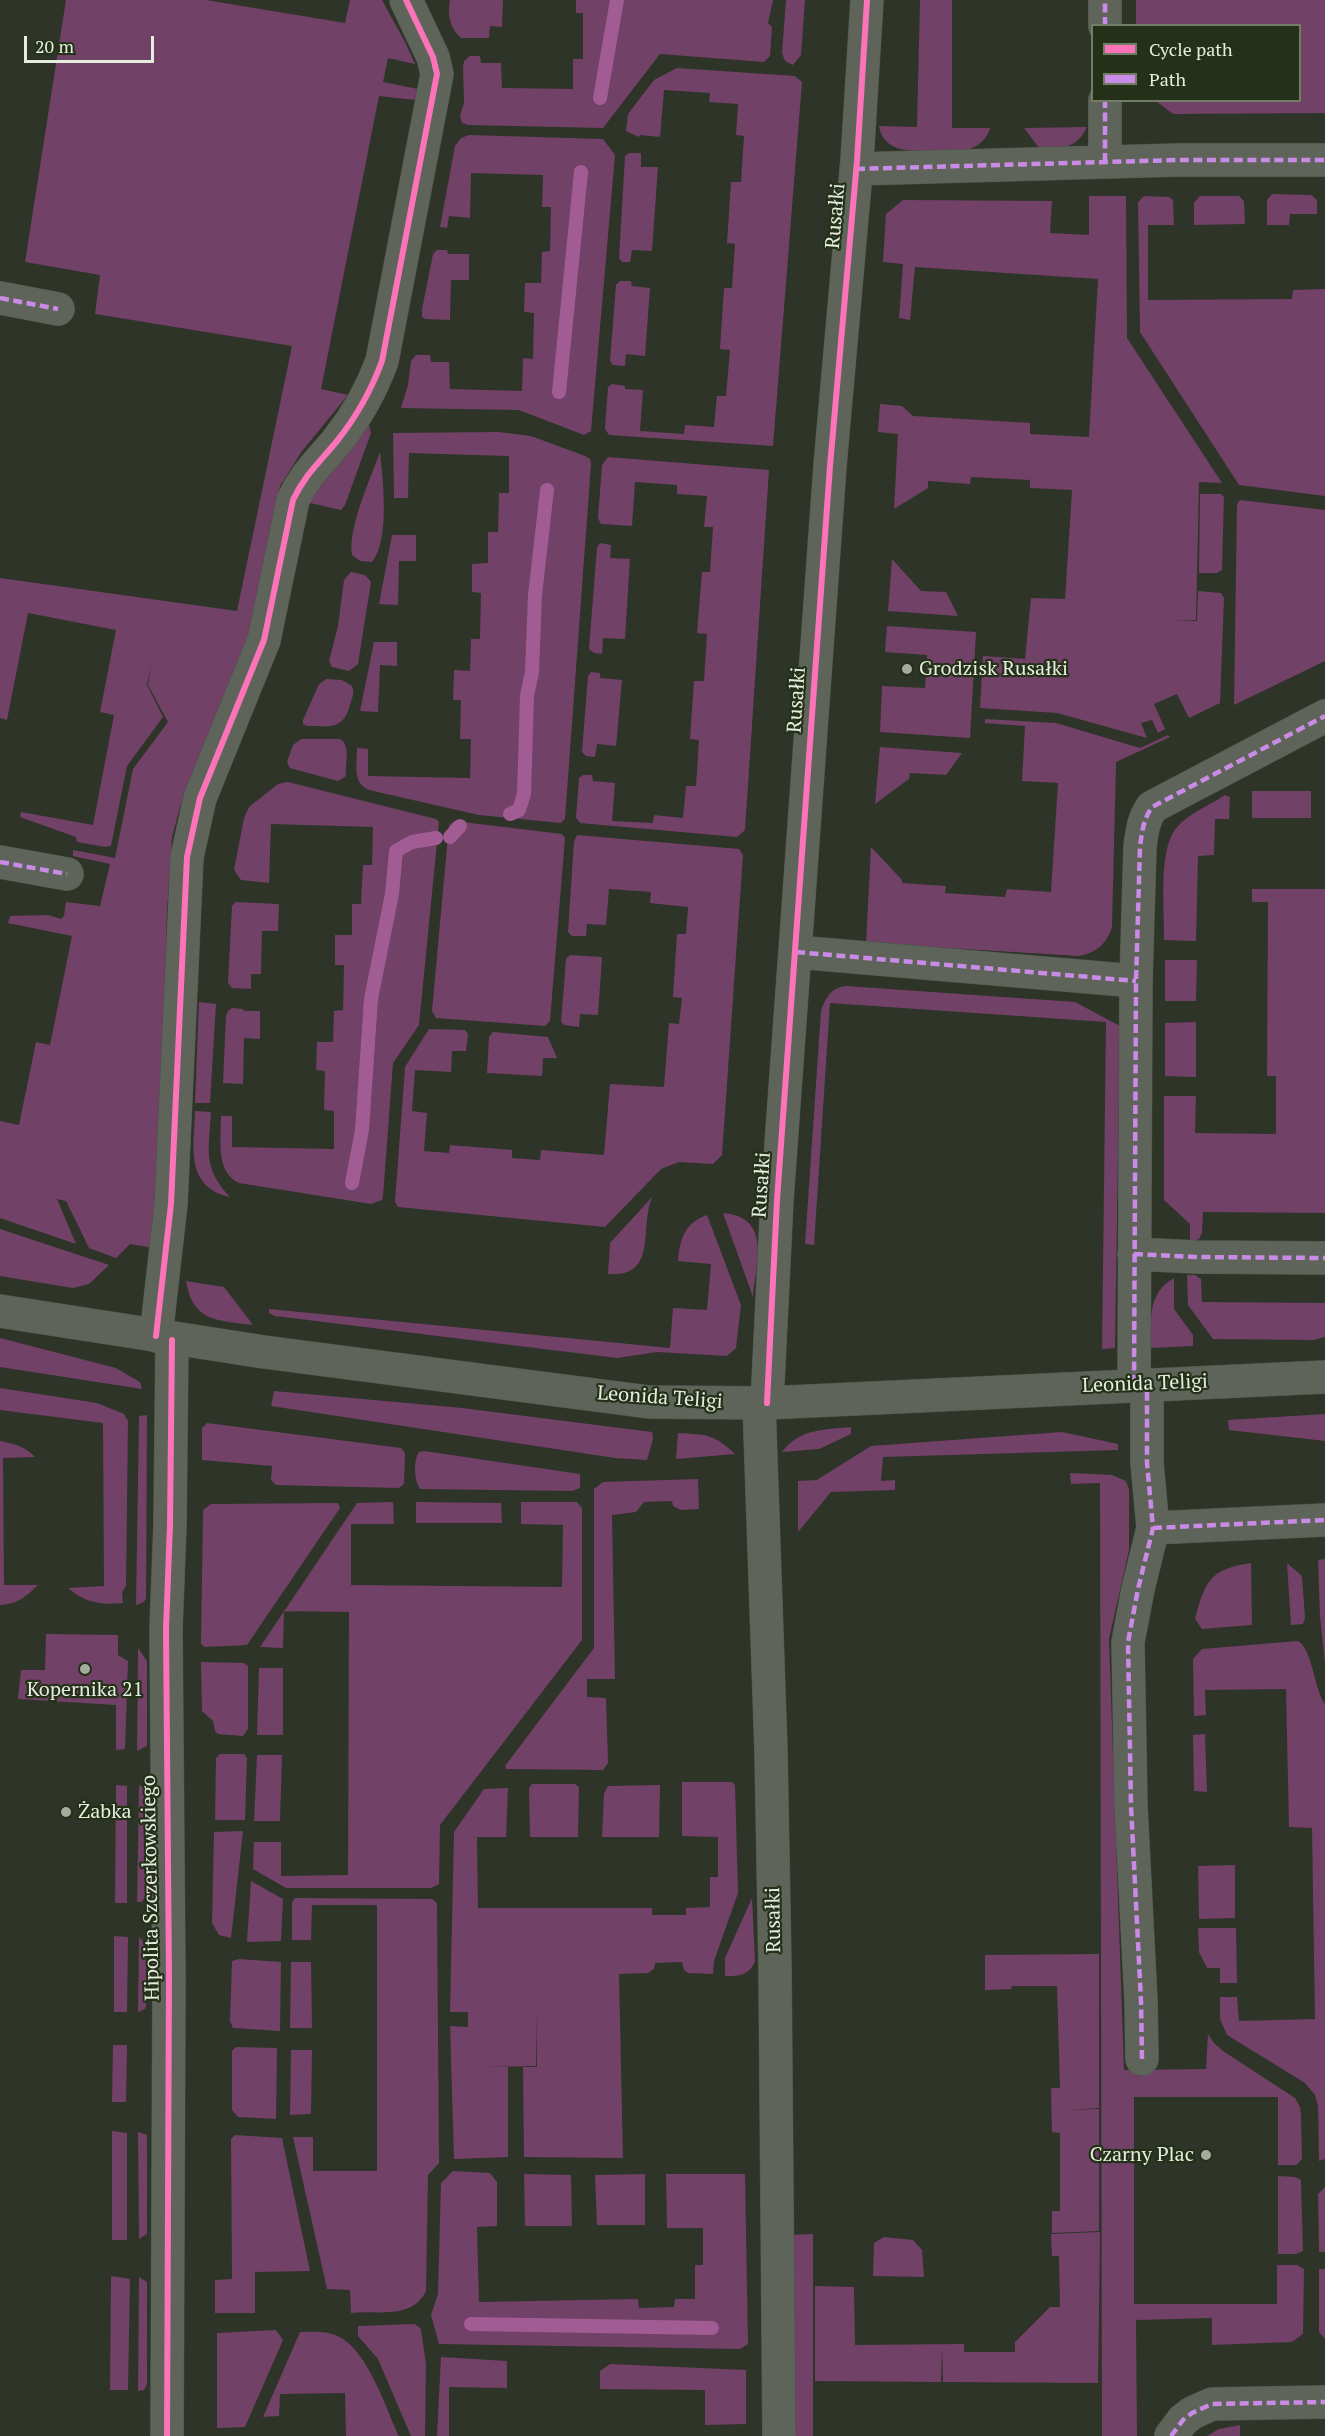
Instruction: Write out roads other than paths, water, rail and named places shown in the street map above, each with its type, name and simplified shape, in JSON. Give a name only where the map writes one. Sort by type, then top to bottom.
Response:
[{"type":"street","name":"Hipolita Szczerkowskiego","points":[[166,2436],[169,1979],[166,1629],[170,1525],[164,1338],[188,848],[200,798],[264,640],[293,500],[303,479],[363,405],[382,361],[437,74],[433,57],[406,0]]},
{"type":"street","name":"Rusałki","points":[[779,2436],[775,1966],[763,1403],[831,454],[856,169],[867,0]]},
{"type":"street","points":[[1105,0],[1105,24]]},
{"type":"street","points":[[1105,102],[1105,162]]},
{"type":"street","points":[[856,169],[1105,162],[1325,160]]},
{"type":"street","points":[[0,298],[58,309]]},
{"type":"street","points":[[1142,2059],[1131,1806],[1128,1642],[1153,1528],[1140,1384],[1134,1254],[1136,981],[1140,847],[1146,816],[1152,807],[1325,716]]},
{"type":"street","points":[[0,862],[67,874]]},
{"type":"street","points":[[796,952],[1136,981]]},
{"type":"street","points":[[1134,1254],[1325,1258]]},
{"type":"street","name":"Leonida Teligi","points":[[0,1311],[164,1338],[649,1402],[763,1403],[1325,1377]]},
{"type":"street","points":[[1153,1528],[1325,1520]]},
{"type":"street","points":[[1171,2436],[1183,2420],[1212,2404],[1325,2402]]},
{"type":"waterway","points":[[600,98],[617,0]]},
{"type":"waterway","points":[[559,392],[581,172]]},
{"type":"waterway","points":[[510,814],[519,810],[524,794],[527,696],[532,672],[535,595],[547,490]]},
{"type":"waterway","points":[[450,837],[460,826]]},
{"type":"waterway","points":[[352,1183],[362,1130],[371,999],[392,894],[396,851],[412,842],[436,838]]},
{"type":"waterway","points":[[471,2324],[712,2328]]},
{"type":"place","name":"Grodzisk Rusałki","points":[[907,669]]},
{"type":"place","name":"Kopernika 21","points":[[85,1669]]},
{"type":"place","name":"Żabka","points":[[66,1812]]},
{"type":"place","name":"Czarny Plac","points":[[1206,2155]]}]
